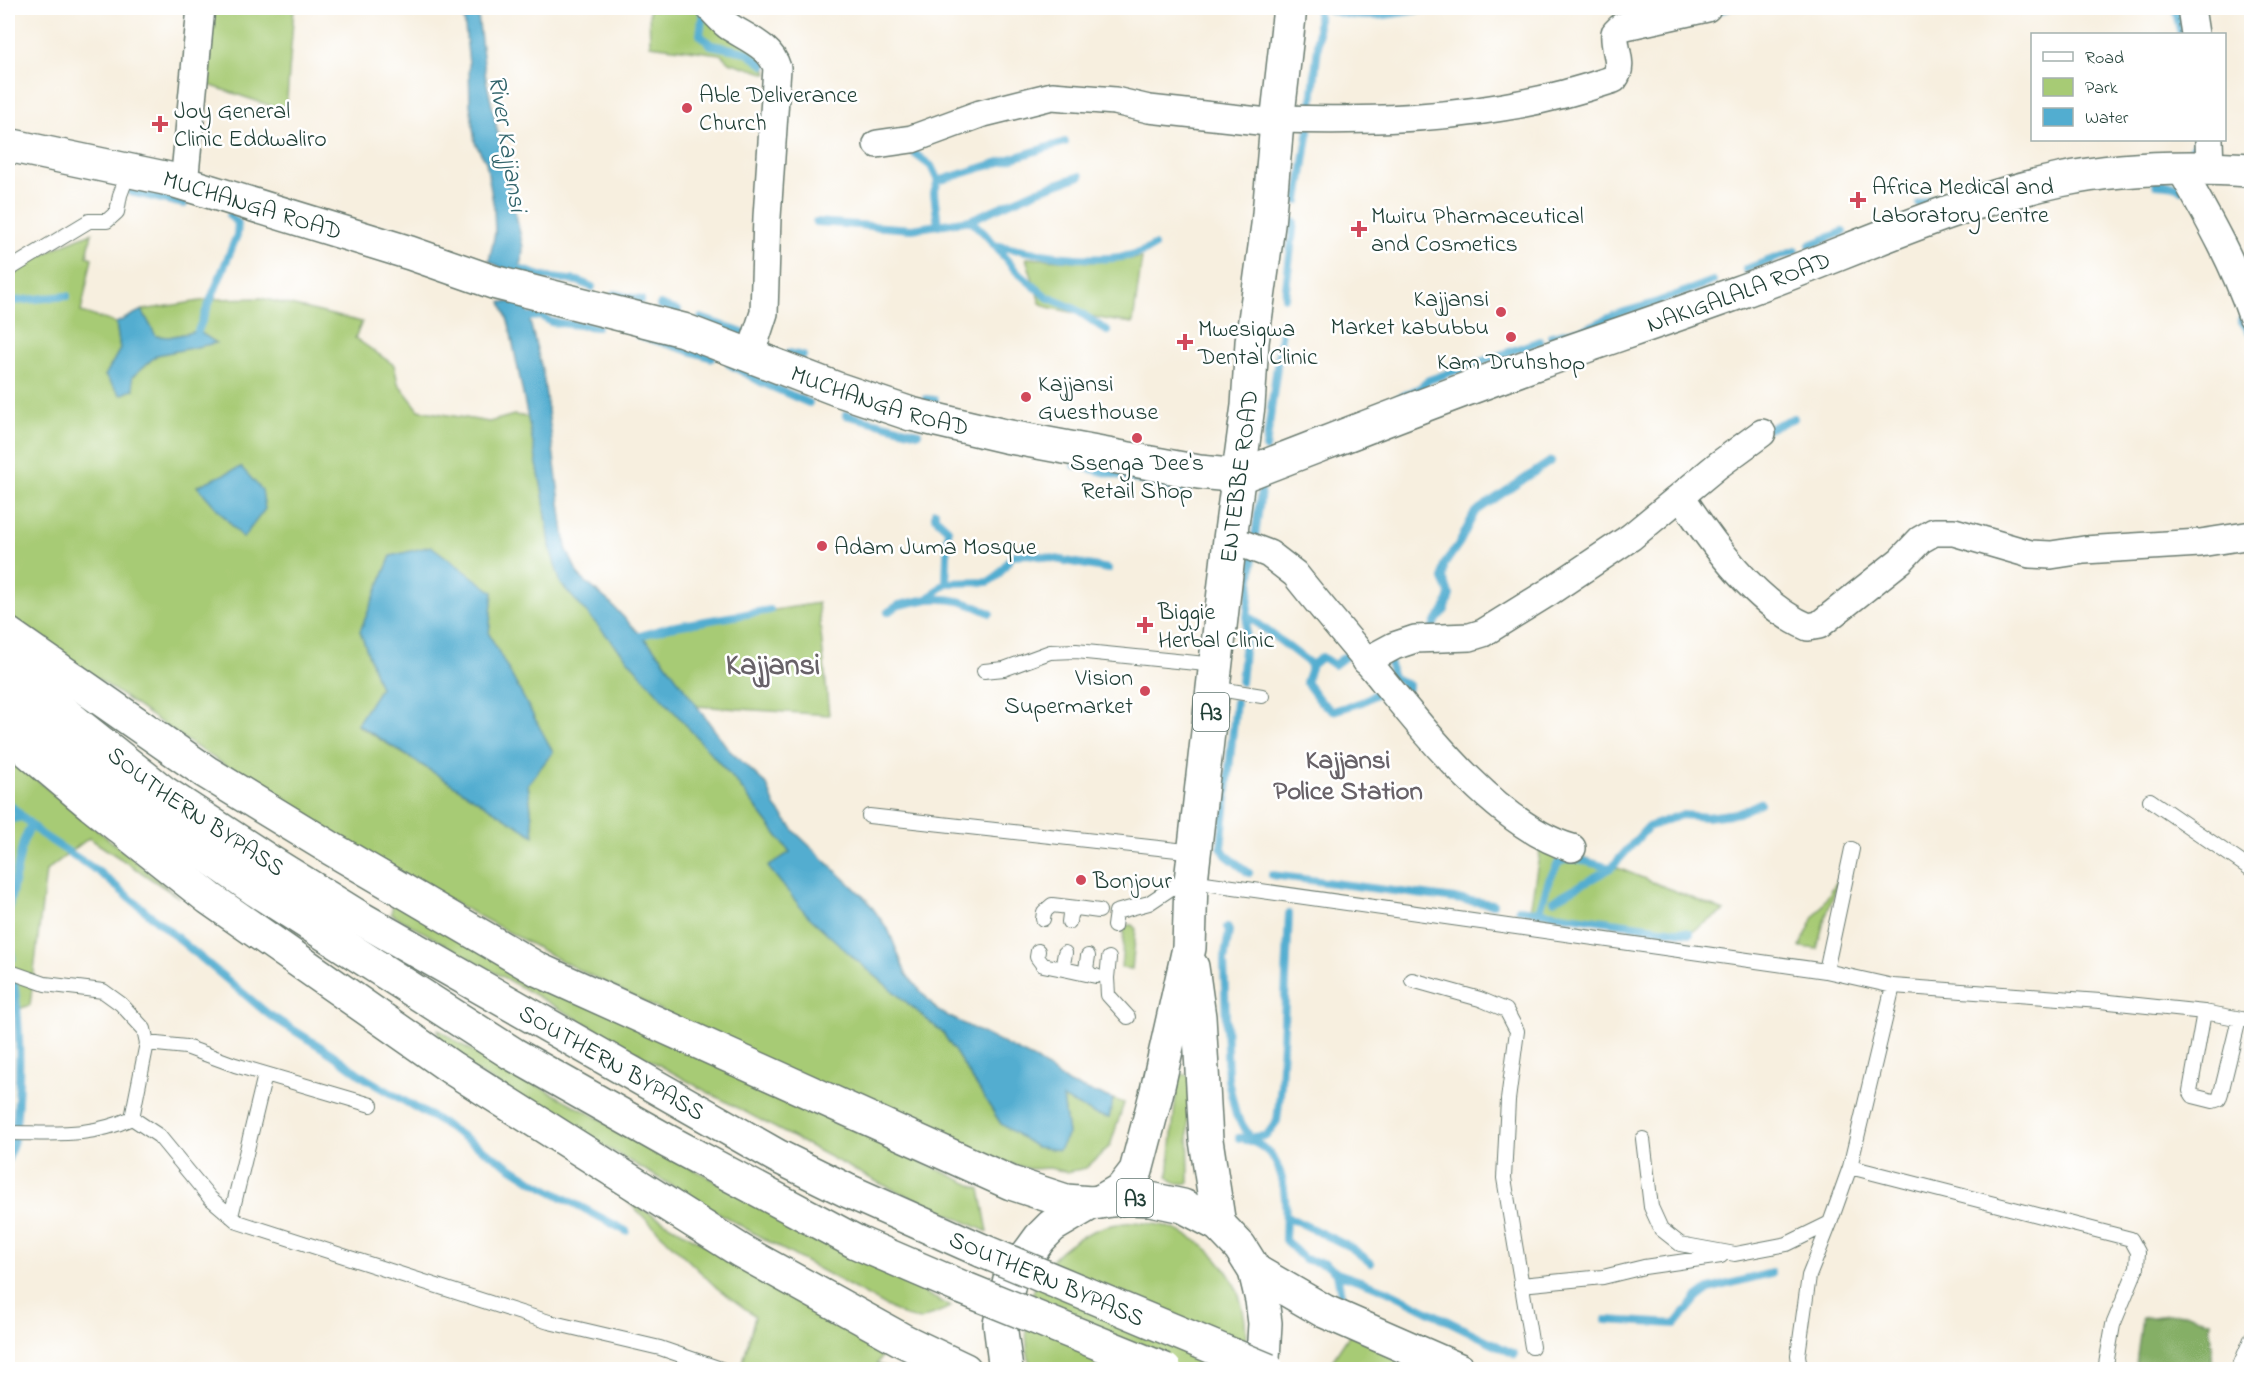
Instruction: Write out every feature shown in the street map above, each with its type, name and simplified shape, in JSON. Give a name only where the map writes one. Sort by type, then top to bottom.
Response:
[{"type":"main road","name":"ENTEBBE ROAD","points":[[1189,948],[1193,869],[1230,539],[1248,406],[1252,342],[1268,225],[1290,8]]},
{"type":"main road","name":"MUCHANGA ROAD","points":[[8,145],[184,184],[390,247],[493,282],[683,330],[911,414],[1005,436],[1199,472],[1240,476]]},
{"type":"main road","name":"NAKIGALALA ROAD","points":[[1240,476],[1538,363],[1758,286],[1877,239],[1993,198],[2060,180],[2200,158],[2252,170]]},
{"type":"main road","points":[[8,634],[206,772],[539,970],[1011,1183],[1066,1201],[1096,1203]]},
{"type":"main road","name":"SOUTHERN BYPASS","points":[[8,666],[163,792],[360,918],[777,1156],[846,1191],[983,1251],[1268,1370]]},
{"type":"main road","name":"SOUTHERN BYPASS","points":[[8,704],[130,801],[255,889],[513,1054],[667,1141],[856,1242],[1165,1370]]},
{"type":"main road","points":[[8,734],[92,805],[209,898],[452,1068],[741,1251],[904,1341],[965,1370]]},
{"type":"main road","name":"A3","points":[[1006,1370],[1000,1324],[1011,1279],[1040,1238],[1053,1226],[1122,1189],[1136,1171],[1156,1095],[1189,948]]},
{"type":"main road","name":"A3","points":[[1189,948],[1200,1017],[1206,1140],[1219,1226]]},
{"type":"main road","name":"A3","points":[[1096,1203],[1127,1198],[1150,1199],[1183,1206],[1219,1226],[1240,1247],[1255,1271],[1262,1300],[1263,1359],[1260,1370]]},
{"type":"main road","points":[[1255,1271],[1323,1311],[1459,1370]]},
{"type":"street","points":[[184,184],[201,8]]},
{"type":"street","points":[[710,8],[726,23],[768,51],[777,68],[767,217],[764,313],[750,356]]},
{"type":"street","points":[[877,144],[912,139],[980,114],[1052,96],[1115,101],[1149,110],[1277,121],[1426,117],[1502,107],[1564,94],[1614,79],[1620,68],[1614,40],[1615,33],[1621,27],[1707,8]]},
{"type":"street","points":[[2191,8],[2195,33]]},
{"type":"street","points":[[2200,158],[2223,245],[2242,286],[2252,316]]},
{"type":"street","points":[[1366,661],[1394,646],[1415,639],[1470,637],[1484,633],[1604,556],[1762,433]]},
{"type":"street","points":[[1681,496],[1724,558],[1778,608],[1808,627],[1819,625],[1900,560],[1920,540],[1934,532],[1954,532],[2030,554],[2051,555],[2084,550],[2200,543],[2252,535]]},
{"type":"street","points":[[1230,539],[1269,554],[1295,574],[1428,736],[1478,786],[1516,819],[1555,843],[1572,848]]},
{"type":"lane","points":[[8,270],[89,221],[107,220],[117,212],[120,195],[129,171]]},
{"type":"lane","points":[[984,671],[1004,669],[1050,652],[1076,651],[1215,676],[1262,696]]},
{"type":"lane","points":[[2150,800],[2252,870]]},
{"type":"lane","points":[[869,816],[1826,971],[1893,986],[2080,999],[2204,1012],[2245,1020],[2219,1099],[2213,1101],[2193,1096],[2190,1091],[2204,1012]]},
{"type":"lane","points":[[1826,971],[1852,849]]},
{"type":"lane","points":[[1043,919],[1044,912],[1052,905],[1116,912],[1149,903],[1193,869]]},
{"type":"lane","points":[[1069,922],[1070,914],[1077,908]]},
{"type":"lane","points":[[1092,924],[1093,918],[1099,911]]},
{"type":"lane","points":[[1114,926],[1116,912]]},
{"type":"lane","points":[[1038,951],[1037,957],[1043,964],[1107,978]]},
{"type":"lane","points":[[1065,953],[1063,964],[1068,970]]},
{"type":"lane","points":[[1088,956],[1086,969],[1091,975]]},
{"type":"lane","points":[[1109,958],[1108,995],[1128,1017]]},
{"type":"lane","points":[[8,971],[45,984],[103,991],[121,1004],[140,1023],[147,1043],[132,1118]]},
{"type":"lane","points":[[1412,980],[1480,999],[1506,1010],[1517,1031],[1508,1100],[1504,1178],[1532,1347]]},
{"type":"lane","points":[[1800,1370],[1798,1355],[1809,1276],[1850,1167],[1893,986]]},
{"type":"lane","points":[[147,1043],[186,1047],[265,1075],[371,1105]]},
{"type":"lane","points":[[231,1216],[265,1075]]},
{"type":"lane","points":[[8,1133],[90,1133],[113,1127],[132,1118]]},
{"type":"lane","points":[[132,1118],[159,1136],[210,1198],[238,1222],[549,1322],[660,1348],[724,1370]]},
{"type":"lane","points":[[1643,1139],[1651,1207],[1661,1229],[1680,1245],[1735,1254]]},
{"type":"lane","points":[[1850,1167],[2131,1239],[2138,1252],[2137,1267],[2113,1325],[2105,1370]]},
{"type":"lane","points":[[1521,1286],[1603,1277],[1644,1266],[1735,1254],[1787,1244],[1830,1223]]},
{"type":"lane","points":[[2238,1370],[2252,1337]]},
{"type":"green space","points":[[207,8],[294,8],[286,111],[200,82]]},
{"type":"green space","points":[[649,8],[705,8],[761,51],[767,74],[729,62],[720,54],[650,45]]},
{"type":"green space","points":[[92,233],[87,256],[92,258],[81,312],[116,323],[120,349],[105,376],[132,377],[157,355],[215,342],[198,331],[169,337],[156,336],[142,310],[213,299],[261,298],[362,322],[355,338],[394,365],[398,383],[419,410],[489,422],[514,415],[528,417],[551,551],[665,700],[738,784],[790,852],[769,867],[854,958],[943,1033],[1001,1124],[1068,1134],[1063,1098],[1094,1114],[1109,1118],[1113,1099],[1124,1103],[1110,1146],[1086,1168],[1067,1172],[1049,1168],[1030,1169],[984,1157],[781,1070],[571,966],[372,858],[193,745],[8,616],[8,279],[38,258]],"holes":[[[241,468],[217,508],[197,486]],[[391,556],[493,592],[489,634],[552,752],[528,784],[534,835],[357,725],[380,688],[361,631]]]},
{"type":"green space","points":[[1026,258],[1092,262],[1142,258],[1133,323],[1047,307],[1040,303]]},
{"type":"green space","points":[[818,603],[829,715],[696,706],[660,655],[641,636],[670,627]]},
{"type":"green space","points":[[8,756],[180,898],[89,838],[46,871],[30,1005],[8,1013]]},
{"type":"green space","points":[[1541,844],[1618,868],[1724,911],[1690,933],[1530,910]]},
{"type":"green space","points":[[1841,875],[1824,921],[1817,949],[1800,947],[1813,919]]},
{"type":"green space","points":[[393,902],[806,1107],[980,1189],[988,1232],[879,1183],[700,1088],[391,914]]},
{"type":"green space","points":[[1128,925],[1136,929],[1132,969],[1121,968],[1124,929]]},
{"type":"green space","points":[[438,1029],[462,1045],[951,1307],[920,1320],[906,1317],[762,1238],[435,1048],[439,1040]]},
{"type":"green space","points":[[1178,1073],[1191,1076],[1188,1107],[1189,1183],[1175,1182],[1168,1177]]},
{"type":"green space","points":[[626,1200],[887,1348],[877,1364],[891,1369],[764,1370],[743,1362],[755,1316],[717,1288]]},
{"type":"green space","points":[[1133,1222],[1161,1225],[1183,1233],[1213,1254],[1225,1268],[1241,1300],[1245,1319],[1246,1342],[1239,1369],[1031,1370],[1027,1346],[1030,1303],[1036,1284],[1047,1266],[1061,1251],[1079,1238],[1105,1227]]},
{"type":"green space","points":[[2188,1313],[2210,1322],[2213,1369],[2137,1369],[2142,1318]]},
{"type":"green space","points":[[1350,1334],[1432,1370],[1326,1370]]},
{"type":"water","points":[[463,8],[477,8],[486,79],[523,247],[522,261],[518,270],[507,271],[489,261],[495,233],[494,208],[486,162],[475,143]]},
{"type":"water","points":[[501,302],[525,302],[543,373],[566,548],[579,576],[607,600],[660,655],[729,750],[767,785],[775,806],[796,833],[867,900],[889,931],[906,974],[938,1011],[1036,1060],[1069,1084],[1113,1099],[1109,1118],[1094,1114],[1063,1098],[1068,1134],[1059,1150],[1036,1147],[1001,1124],[943,1033],[807,915],[768,867],[790,852],[738,784],[561,584],[551,551],[543,494],[509,324]]},
{"type":"water","points":[[142,310],[156,336],[169,337],[198,331],[216,343],[157,355],[132,377],[134,389],[121,395],[105,376],[120,349],[116,323]]},
{"type":"water","points":[[241,467],[262,490],[265,509],[243,538],[197,486]]},
{"type":"water","points":[[431,546],[493,592],[489,634],[553,752],[528,784],[534,836],[357,724],[380,688],[360,631],[391,556]]},
{"type":"waterway","points":[[1311,111],[1318,46],[1318,8]]},
{"type":"waterway","points":[[1325,8],[1339,13],[1366,16],[1434,8]]},
{"type":"waterway","points":[[1712,12],[1728,8]]},
{"type":"waterway","points":[[2175,8],[2181,33]]},
{"type":"waterway","points":[[703,11],[700,35],[711,45],[746,52],[764,65]]},
{"type":"waterway","points":[[1298,201],[1309,130]]},
{"type":"waterway","points":[[2184,156],[2189,156],[2196,141]]},
{"type":"waterway","points":[[938,224],[934,193],[938,181],[1065,142]]},
{"type":"waterway","points":[[913,144],[915,154],[931,166],[938,181]]},
{"type":"waterway","points":[[968,221],[1039,190],[1080,176]]},
{"type":"waterway","points":[[1965,189],[1987,183]]},
{"type":"waterway","points":[[2156,184],[2178,186],[2181,190]]},
{"type":"waterway","points":[[131,192],[184,204]]},
{"type":"waterway","points":[[1919,204],[1951,193]]},
{"type":"waterway","points":[[198,331],[237,235],[238,223],[230,216]]},
{"type":"waterway","points":[[816,222],[912,229],[970,220],[1016,271],[1047,297],[1075,309],[1107,331]]},
{"type":"waterway","points":[[1285,297],[1294,222]]},
{"type":"waterway","points":[[1810,245],[1843,232]]},
{"type":"waterway","points":[[994,245],[1054,256],[1098,259],[1138,253],[1154,246]]},
{"type":"waterway","points":[[1746,269],[1795,251]]},
{"type":"waterway","points":[[510,266],[544,277],[578,281],[592,287]]},
{"type":"waterway","points":[[1551,336],[1585,329],[1617,314],[1655,303],[1713,281]]},
{"type":"waterway","points":[[614,294],[641,300]]},
{"type":"waterway","points":[[8,300],[67,296]]},
{"type":"waterway","points":[[660,305],[678,311]]},
{"type":"waterway","points":[[520,318],[541,316],[551,322],[597,327]]},
{"type":"waterway","points":[[701,318],[751,336]]},
{"type":"waterway","points":[[2241,320],[2249,331],[2252,331]]},
{"type":"waterway","points":[[1266,448],[1283,322]]},
{"type":"waterway","points":[[638,335],[712,358]]},
{"type":"waterway","points":[[1397,399],[1421,387],[1429,380],[1540,341]]},
{"type":"waterway","points":[[789,353],[803,356]]},
{"type":"waterway","points":[[729,364],[761,382],[809,403]]},
{"type":"waterway","points":[[926,399],[935,400]]},
{"type":"waterway","points":[[846,415],[918,433]]},
{"type":"waterway","points":[[1765,430],[1794,418]]},
{"type":"waterway","points":[[1430,634],[1435,622],[1445,610],[1450,595],[1443,579],[1444,565],[1460,542],[1475,512],[1551,461]]},
{"type":"waterway","points":[[1074,465],[1168,487],[1182,494]]},
{"type":"waterway","points":[[1255,537],[1263,476]]},
{"type":"waterway","points":[[935,512],[935,517],[948,529],[946,583]]},
{"type":"waterway","points":[[888,612],[899,605],[928,599],[946,583],[988,582],[997,576],[1013,555],[1029,554],[1108,569]]},
{"type":"waterway","points":[[1241,682],[1253,557]]},
{"type":"waterway","points":[[929,599],[961,601],[990,613]]},
{"type":"waterway","points":[[633,638],[670,627],[770,610]]},
{"type":"waterway","points":[[1248,616],[1312,665]]},
{"type":"waterway","points":[[1350,653],[1334,665],[1322,657],[1312,665],[1306,682],[1321,702],[1333,711],[1362,702],[1379,692]]},
{"type":"waterway","points":[[1392,656],[1389,657],[1392,677],[1409,685],[1407,690],[1401,690]]},
{"type":"waterway","points":[[1236,702],[1221,847],[1226,855],[1249,873]]},
{"type":"waterway","points":[[8,803],[41,834],[99,872],[268,1014],[332,1054],[365,1078],[437,1120],[534,1182],[626,1231]]},
{"type":"waterway","points":[[1554,900],[1611,868],[1648,827],[1681,815],[1707,817],[1739,813],[1760,803]]},
{"type":"waterway","points":[[8,820],[22,817]]},
{"type":"waterway","points":[[8,911],[23,842],[31,825]]},
{"type":"waterway","points":[[1539,912],[1549,880],[1559,862],[1572,858],[1611,868]]},
{"type":"waterway","points":[[1272,875],[1493,904]]},
{"type":"waterway","points":[[1519,909],[1690,933]]},
{"type":"waterway","points":[[1239,1138],[1266,1136],[1277,1121],[1281,1085],[1289,914]]},
{"type":"waterway","points":[[1227,927],[1229,931],[1224,961],[1228,1080],[1236,1115],[1250,1137]]},
{"type":"waterway","points":[[8,942],[12,958]]},
{"type":"waterway","points":[[14,982],[20,1053],[16,1124]]},
{"type":"waterway","points":[[8,1159],[14,1140]]},
{"type":"waterway","points":[[1246,1140],[1260,1145],[1271,1154],[1278,1166],[1285,1195],[1285,1240],[1304,1259],[1326,1264],[1337,1273],[1341,1294]]},
{"type":"waterway","points":[[1286,1216],[1352,1248],[1371,1263]]},
{"type":"waterway","points":[[1337,1273],[1386,1290],[1514,1354]]},
{"type":"waterway","points":[[1606,1320],[1676,1324],[1697,1298],[1709,1289],[1771,1273]]},
{"type":"place","name":"Able Deliverance Church","points":[[687,108]]},
{"type":"place","name":"Joy General Clinic Eddwaliro","points":[[160,124]]},
{"type":"place","name":"Africa Medical and Laboratory Centre","points":[[1858,200]]},
{"type":"place","name":"Mwiru Pharmaceutical and Cosmetics","points":[[1359,229]]},
{"type":"place","name":"Kajjansi Market kabubbu","points":[[1501,312]]},
{"type":"place","name":"Kam Druhshop","points":[[1511,337]]},
{"type":"place","name":"Mwesigwa Dental Clinic","points":[[1185,342]]},
{"type":"place","name":"Kajjansi Guesthouse","points":[[1026,397]]},
{"type":"place","name":"Ssenga Dee's Retail Shop","points":[[1137,438]]},
{"type":"place","name":"Adam Juma Mosque","points":[[822,546]]},
{"type":"place","name":"Biggie Herbal Clinic","points":[[1145,625]]},
{"type":"place","name":"Vision Supermarket","points":[[1145,691]]},
{"type":"place","name":"Bonjour","points":[[1081,880]]},
{"type":"district","name":"Kajjansi","points":[[773,664]]},
{"type":"district","name":"Kajjansi Police Station","points":[[1348,774]]},
{"type":"water label","name":"River Kajjansi","points":[[509,143]]}]
